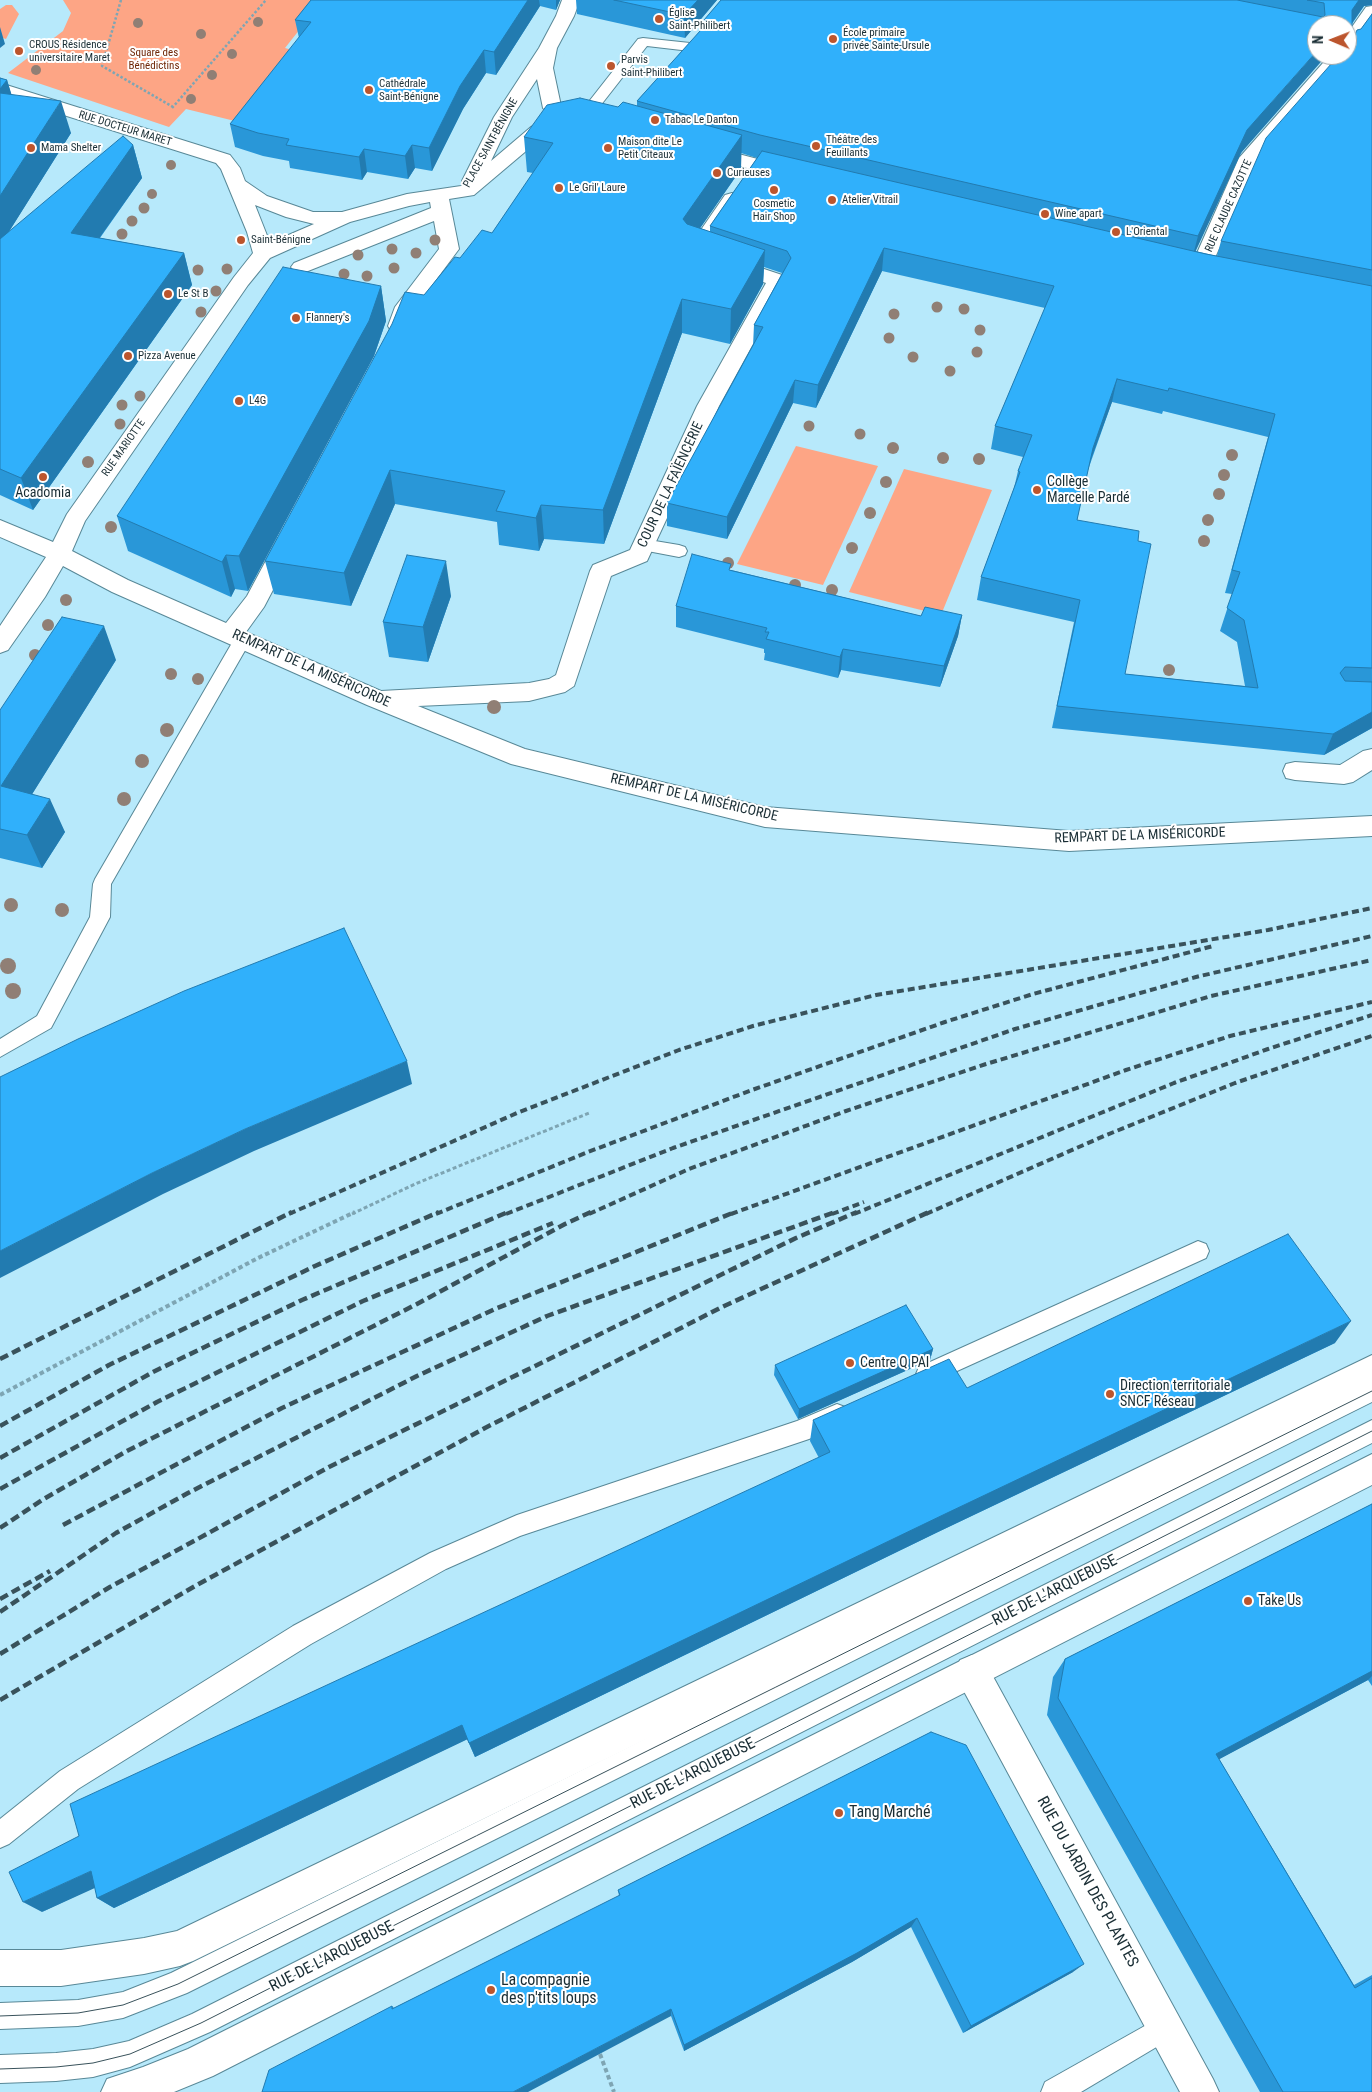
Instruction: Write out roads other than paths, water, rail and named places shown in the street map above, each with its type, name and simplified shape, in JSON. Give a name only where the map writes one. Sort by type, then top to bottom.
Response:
[{"type":"street","name":"PLACE SAINT-BÉNIGNE","points":[[301,267],[467,191],[503,117],[548,48],[565,16],[571,0]]},
{"type":"street","name":"RUE CLAUDE CAZOTTE","points":[[1357,32],[1372,11]]},
{"type":"street","points":[[678,61],[695,41]]},
{"type":"street","name":"PLACE SAINT-BÉNIGNE","points":[[548,48],[544,68],[552,108],[566,119]]},
{"type":"street","name":"RUE CLAUDE CAZOTTE","points":[[1181,265],[1210,271],[1249,158],[1330,65]]},
{"type":"street","name":"RUE DOCTEUR MARET","points":[[0,89],[223,158],[237,184],[268,253]]},
{"type":"street","points":[[467,191],[538,131],[566,119],[594,124]]},
{"type":"street","points":[[689,147],[804,176]]},
{"type":"street","name":"COUR DE LA FAÏENCERIE","points":[[376,699],[529,692],[556,686],[566,680],[601,571],[639,555],[708,406],[778,280],[695,253],[755,165]]},
{"type":"street","name":"RUE DOCTEUR MARET","points":[[237,184],[260,200],[293,213],[313,218],[343,218]]},
{"type":"street","name":"PLACE SAINT-BÉNIGNE","points":[[268,253],[343,218],[407,200],[440,204]]},
{"type":"street","points":[[392,340],[396,304],[449,250],[440,204]]},
{"type":"street","points":[[268,253],[289,259],[318,279]]},
{"type":"street","name":"RUE MARIOTTE","points":[[0,644],[37,591],[59,554],[75,518],[241,281],[268,253]]},
{"type":"street","points":[[237,637],[298,522]]},
{"type":"street","name":"REMPART DE LA MISÉRICORDE","points":[[0,528],[59,554],[120,586],[376,699],[520,757],[765,817],[1069,841],[1372,826]]},
{"type":"street","points":[[1295,771],[1344,775],[1372,758]]},
{"type":"street","points":[[0,1968],[61,1968],[144,1956],[180,1948],[1372,1369]]},
{"type":"street","points":[[120,2092],[143,2086],[200,2063],[1372,1469]]},
{"type":"street","name":"RUE DU JARDIN DES PLANTES","points":[[972,1672],[1200,2092]]},
{"type":"lane","points":[[566,119],[592,107],[643,42],[695,41]]},
{"type":"lane","points":[[643,545],[679,551]]},
{"type":"lane","points":[[0,1049],[44,1022],[100,917],[102,884],[237,637]]},
{"type":"lane","points":[[909,1382],[1198,1251]]},
{"type":"lane","points":[[0,2016],[78,2013],[123,2005],[178,1984],[1372,1391]]},
{"type":"lane","points":[[0,1835],[77,1775],[302,1635],[438,1561],[517,1526],[800,1431],[855,1407]]},
{"type":"lane","name":"RUE DE L'ARQUEBUSE","points":[[0,2069],[56,2067],[93,2063],[130,2054],[201,2023],[1372,1431]]},
{"type":"lane","points":[[1055,2092],[1166,2027]]},
{"type":"tram line","points":[[0,2016],[78,2013],[123,2005],[178,1984],[1372,1391]]},
{"type":"tram line","points":[[0,2069],[56,2067],[93,2063],[130,2054],[201,2023],[1372,1431]]},
{"type":"railway","points":[[289,1214],[517,1113],[679,1050],[753,1026],[876,995],[1268,930],[1372,908]]},
{"type":"railway","points":[[506,1214],[673,1148],[1015,1029],[1196,977],[1372,936]]},
{"type":"railway","points":[[436,1214],[588,1152],[752,1090],[945,1022],[1033,994],[1213,946]]},
{"type":"railway","points":[[589,1214],[689,1169],[846,1111],[986,1064],[1211,996],[1372,960]]},
{"type":"railway","points":[[731,1214],[1126,1070],[1230,1036],[1372,1002]]},
{"type":"railway","points":[[854,1214],[1174,1083],[1268,1049],[1372,1015]]},
{"type":"railway","points":[[926,1214],[1104,1136],[1235,1083],[1372,1036]]},
{"type":"railway","points":[[832,1214],[864,1202]]},
{"type":"railway","points":[[0,1359],[292,1212]]},
{"type":"railway","points":[[0,1426],[109,1365],[315,1266],[439,1212]]},
{"type":"railway","points":[[0,1458],[153,1372],[302,1300],[508,1212]]},
{"type":"railway","points":[[0,1528],[42,1500],[125,1452],[417,1304],[565,1224],[591,1212]]},
{"type":"railway","points":[[63,1525],[282,1408],[495,1309],[735,1212]]},
{"type":"railway","points":[[0,1612],[116,1533],[188,1493],[417,1376],[547,1316],[835,1212]]},
{"type":"railway","points":[[0,1654],[110,1587],[329,1467],[796,1238],[857,1212]]},
{"type":"railway","points":[[0,1700],[195,1586],[485,1428],[722,1307],[929,1212]]},
{"type":"railway","points":[[0,1489],[157,1402],[363,1301],[553,1223]]},
{"type":"railway","points":[[0,1599],[50,1571]]},
{"type":"place","name":"Église Saint-Philibert","points":[[659,19]]},
{"type":"place","name":"École primaire privée Sainte-Ursule","points":[[833,39]]},
{"type":"place","name":"CROUS Résidence universitaire Maret","points":[[19,51]]},
{"type":"place","name":"Parvis Saint-Philibert","points":[[611,66]]},
{"type":"place","name":"Cathédrale Saint-Bénigne","points":[[369,90]]},
{"type":"place","name":"Tabac Le Danton","points":[[655,120]]},
{"type":"place","name":"Théâtre des Feuillants","points":[[816,146]]},
{"type":"place","name":"Mama Shelter","points":[[31,148]]},
{"type":"place","name":"Maison dite Le Petit Cîteaux","points":[[608,148]]},
{"type":"place","name":"Curieuses","points":[[717,173]]},
{"type":"place","name":"Le Gril' Laure","points":[[559,188]]},
{"type":"place","name":"Cosmetic Hair Shop","points":[[774,190]]},
{"type":"place","name":"Atelier Vitrail","points":[[832,200]]},
{"type":"place","name":"Wine apart","points":[[1045,214]]},
{"type":"place","name":"L'Oriental","points":[[1116,232]]},
{"type":"place","name":"Saint-Bénigne","points":[[241,240]]},
{"type":"place","name":"Le St B","points":[[168,294]]},
{"type":"place","name":"Flannery's","points":[[296,318]]},
{"type":"place","name":"Pizza Avenue","points":[[128,356]]},
{"type":"place","name":"L4G","points":[[239,401]]},
{"type":"place","name":"Acadomia","points":[[43,477]]},
{"type":"place","name":"Collège Marcelle Pardé","points":[[1037,490]]},
{"type":"place","name":"Centre Q PAI","points":[[850,1363]]},
{"type":"place","name":"Direction territoriale SNCF Réseau","points":[[1110,1394]]},
{"type":"place","name":"Take Us","points":[[1248,1601]]},
{"type":"place","name":"Tang Marché","points":[[839,1813]]},
{"type":"place","name":"La compagnie des p'tits loups","points":[[491,1990]]},
{"type":"park label","name":"Square des Bénédictins","points":[[154,59]]}]
